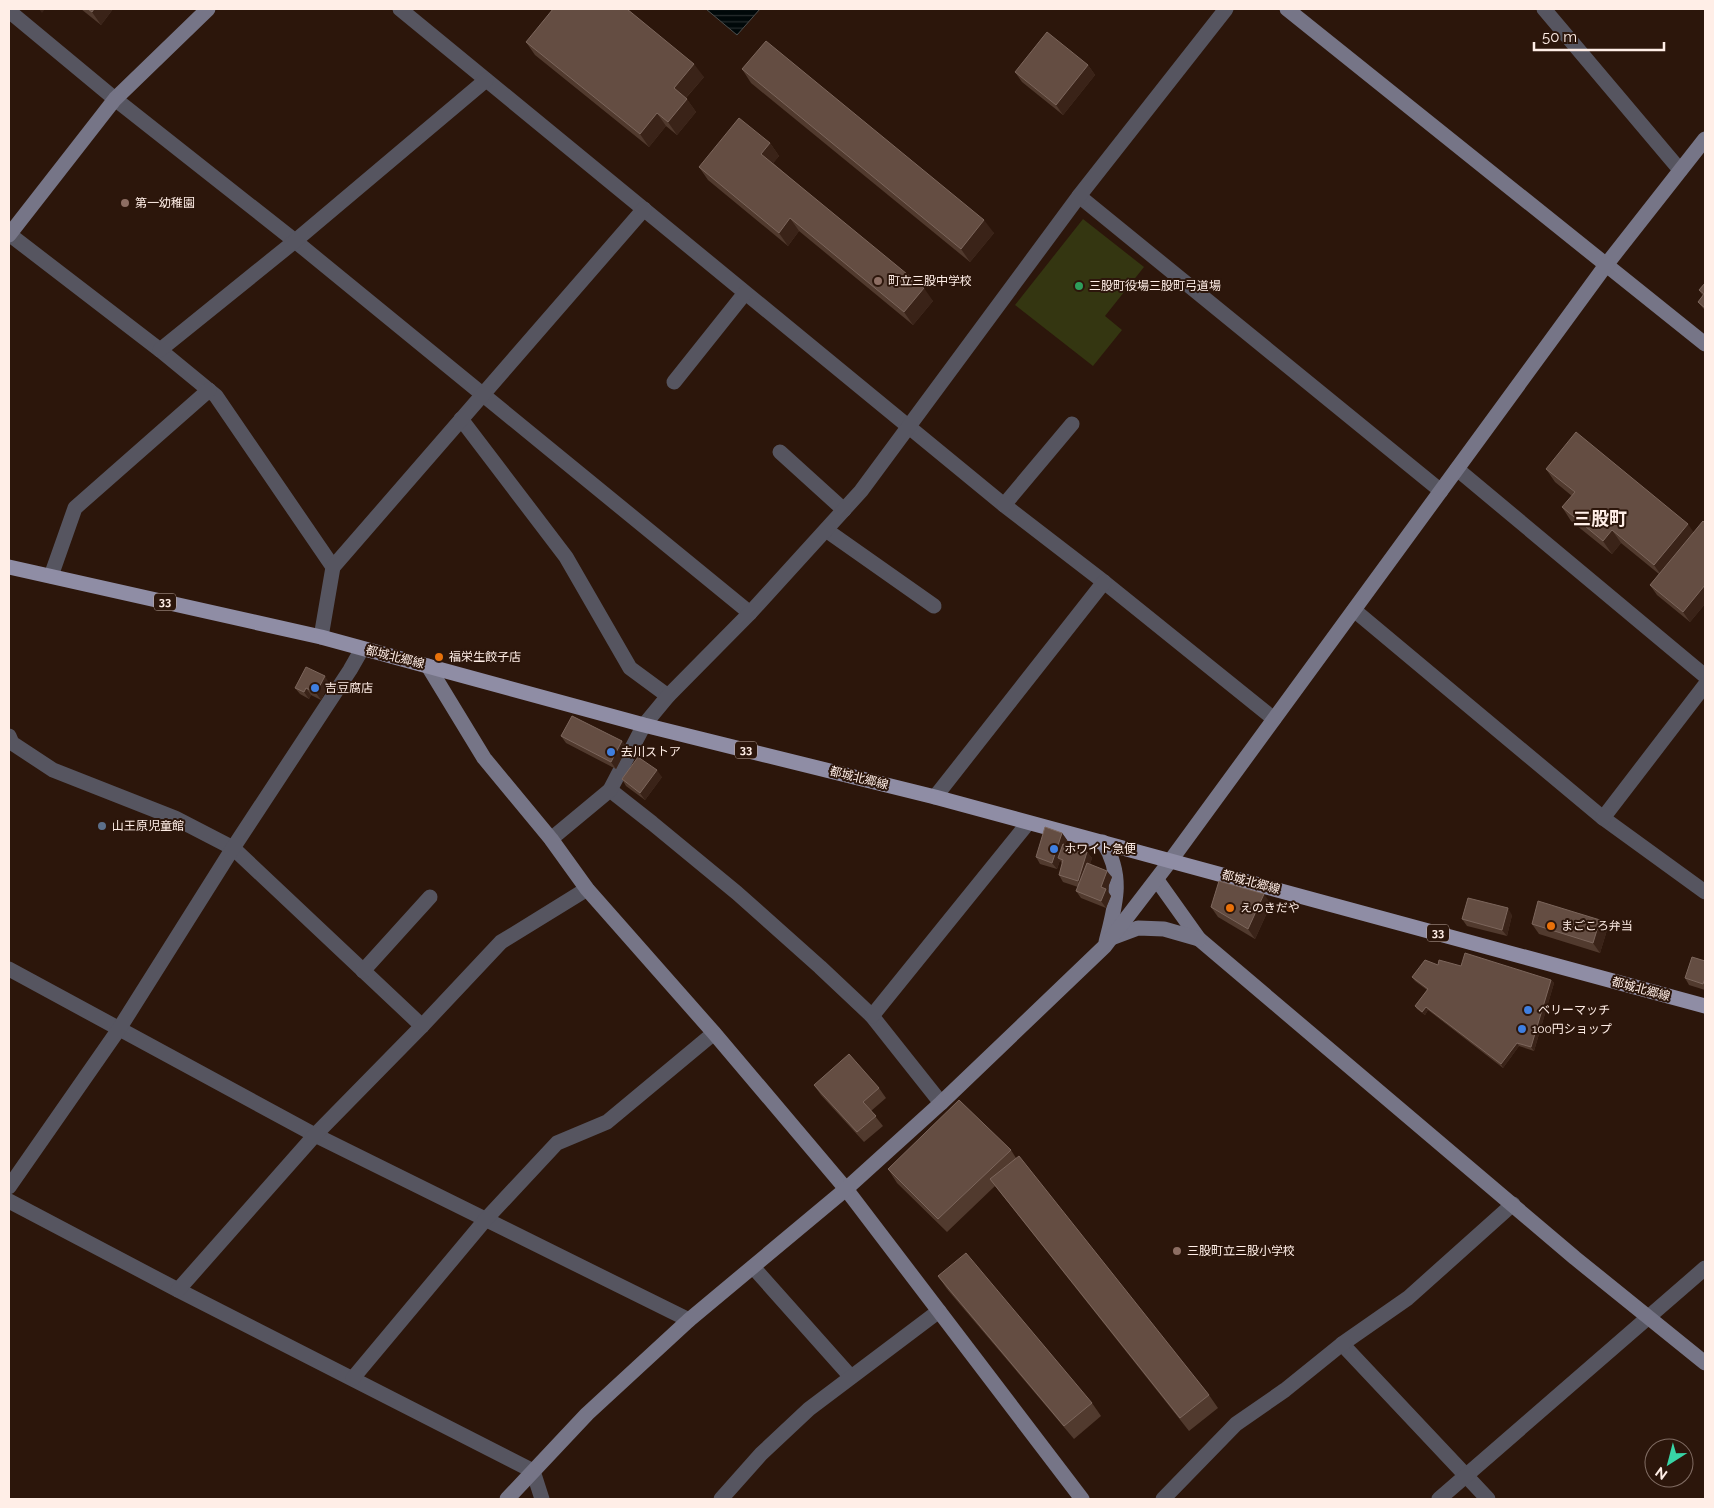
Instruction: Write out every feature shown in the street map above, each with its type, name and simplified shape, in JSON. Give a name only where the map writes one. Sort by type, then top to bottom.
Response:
[{"type":"main road","name":"都城北郷線","points":[[9,567],[321,636],[362,649],[644,725],[935,797],[1172,860],[1705,1006]]},
{"type":"street","points":[[208,9],[115,99],[9,234],[160,350],[216,396],[333,567]]},
{"type":"street","points":[[400,9],[1004,505],[1104,582],[1274,719]]},
{"type":"street","points":[[551,838],[610,790],[644,725],[668,696],[750,613],[862,491],[1079,196],[1226,9]]},
{"type":"street","points":[[1287,9],[1705,344]]},
{"type":"street","points":[[1544,9],[1680,170]]},
{"type":"street","points":[[9,11],[115,99],[295,241],[750,613]]},
{"type":"street","points":[[160,350],[295,241],[486,80]]},
{"type":"street","points":[[506,1499],[586,1414],[690,1320],[846,1190],[942,1103],[1109,942],[1172,860],[1606,265],[1680,170],[1703,146]]},
{"type":"street","points":[[1079,196],[1441,491]]},
{"type":"street","points":[[321,636],[333,567],[644,209]]},
{"type":"street","points":[[674,382],[745,293]]},
{"type":"street","points":[[50,576],[75,508],[209,390]]},
{"type":"street","points":[[461,419],[566,557],[630,668],[668,696]]},
{"type":"street","points":[[1004,505],[1072,424]]},
{"type":"street","points":[[780,452],[844,510]]},
{"type":"street","points":[[1457,469],[1705,676]]},
{"type":"street","points":[[826,530],[934,606]]},
{"type":"street","points":[[935,797],[1104,582]]},
{"type":"street","points":[[1354,610],[1603,818],[1705,892]]},
{"type":"street","points":[[9,1187],[119,1029],[362,649]]},
{"type":"street","points":[[428,666],[484,758],[551,838],[587,889],[714,1033],[846,1190],[1082,1499]]},
{"type":"street","points":[[1603,818],[1705,686]]},
{"type":"street","points":[[9,736],[12,743],[52,770],[175,818],[233,848],[422,1026]]},
{"type":"street","points":[[610,790],[737,893],[872,1016],[942,1103]]},
{"type":"street","points":[[872,1016],[1028,823]]},
{"type":"street","points":[[1103,842],[1111,854],[1117,883],[1109,942]]},
{"type":"street","points":[[1156,880],[1199,939],[1575,1258],[1705,1363]]},
{"type":"street","points":[[178,1290],[315,1135],[501,942],[587,889]]},
{"type":"street","points":[[363,971],[430,897]]},
{"type":"street","points":[[1109,942],[1138,928],[1164,929],[1199,939]]},
{"type":"street","points":[[9,969],[315,1135],[690,1320]]},
{"type":"street","points":[[353,1378],[486,1218],[558,1143],[607,1122],[714,1033]]},
{"type":"street","points":[[9,1201],[178,1290],[533,1471],[542,1499]]},
{"type":"street","points":[[1163,1499],[1236,1424],[1285,1390],[1342,1344],[1408,1298],[1513,1204]]},
{"type":"street","points":[[753,1267],[851,1377]]},
{"type":"street","points":[[1439,1499],[1705,1268]]},
{"type":"street","points":[[721,1499],[761,1454],[809,1410],[938,1311]]},
{"type":"street","points":[[1342,1344],[1488,1499]]},
{"type":"green space","name":"三股町役場三股町弓道場","points":[[1083,219],[1144,267],[1105,316],[1122,330],[1093,366],[1015,305]]},
{"type":"shaded area","points":[[706,9],[760,9],[737,35]]},
{"type":"building","points":[[553,9],[627,9],[694,64],[674,88],[687,99],[668,122],[657,113],[640,134],[526,42]]},
{"type":"building","points":[[1047,32],[1088,65],[1056,105],[1015,72]]},
{"type":"building","points":[[766,41],[984,220],[961,249],[742,69]]},
{"type":"building","points":[[739,118],[770,143],[761,154],[924,288],[904,312],[790,218],[779,233],[699,167]]},
{"type":"building","points":[[1705,283],[1705,308],[1698,302],[1704,294],[1699,290]]},
{"type":"building","points":[[1576,432],[1688,524],[1654,565],[1612,530],[1603,541],[1562,507],[1575,492],[1546,469]]},
{"type":"building","points":[[1703,521],[1705,523],[1705,585],[1683,612],[1650,585]]},
{"type":"building","points":[[306,667],[325,676],[316,693],[306,688],[304,692],[295,688]]},
{"type":"building","points":[[572,716],[622,741],[611,762],[561,736]]},
{"type":"building","points":[[638,757],[657,770],[640,793],[622,779]]},
{"type":"building","points":[[1045,827],[1062,833],[1052,863],[1036,857]]},
{"type":"building","points":[[1063,844],[1087,852],[1078,881],[1059,875],[1063,860],[1058,858]]},
{"type":"building","points":[[1087,863],[1107,871],[1101,887],[1106,889],[1101,901],[1076,891]]},
{"type":"building","points":[[1219,881],[1264,894],[1248,929],[1211,907]]},
{"type":"building","points":[[1468,898],[1508,908],[1502,930],[1462,919]]},
{"type":"building","points":[[1538,901],[1600,920],[1593,943],[1532,924]]},
{"type":"building","points":[[1465,953],[1551,980],[1531,1047],[1517,1043],[1501,1064],[1426,1007],[1422,1012],[1415,1006],[1428,989],[1412,977],[1425,960],[1438,965],[1439,960],[1461,966]]},
{"type":"building","points":[[1692,957],[1705,961],[1703,984],[1685,978]]},
{"type":"building","points":[[849,1054],[879,1088],[863,1102],[876,1116],[857,1132],[814,1085]]},
{"type":"building","points":[[959,1100],[1011,1150],[938,1219],[888,1169]]},
{"type":"building","points":[[1019,1156],[1209,1395],[1180,1418],[990,1179]]},
{"type":"building","points":[[966,1253],[1092,1403],[1064,1426],[938,1276]]},
{"type":"place","name":"第一幼稚園","points":[[125,203]]},
{"type":"place","name":"町立三股中学校","points":[[878,281]]},
{"type":"place","name":"三股町役場三股町弓道場","points":[[1079,286]]},
{"type":"place","name":"福栄生餃子店","points":[[439,657]]},
{"type":"place","name":"吉豆腐店","points":[[315,688]]},
{"type":"place","name":"去川ストア","points":[[611,752]]},
{"type":"place","name":"山王原児童館","points":[[102,826]]},
{"type":"place","name":"ホワイト急便","points":[[1054,849]]},
{"type":"place","name":"えのきだや","points":[[1230,908]]},
{"type":"place","name":"まごころ弁当","points":[[1551,926]]},
{"type":"place","name":"ベリーマッチ","points":[[1528,1010]]},
{"type":"place","name":"100円ショップ","points":[[1522,1029]]},
{"type":"place","name":"三股町立三股小学校","points":[[1177,1251]]},
{"type":"district","name":"三股町","points":[[1600,518]]}]
